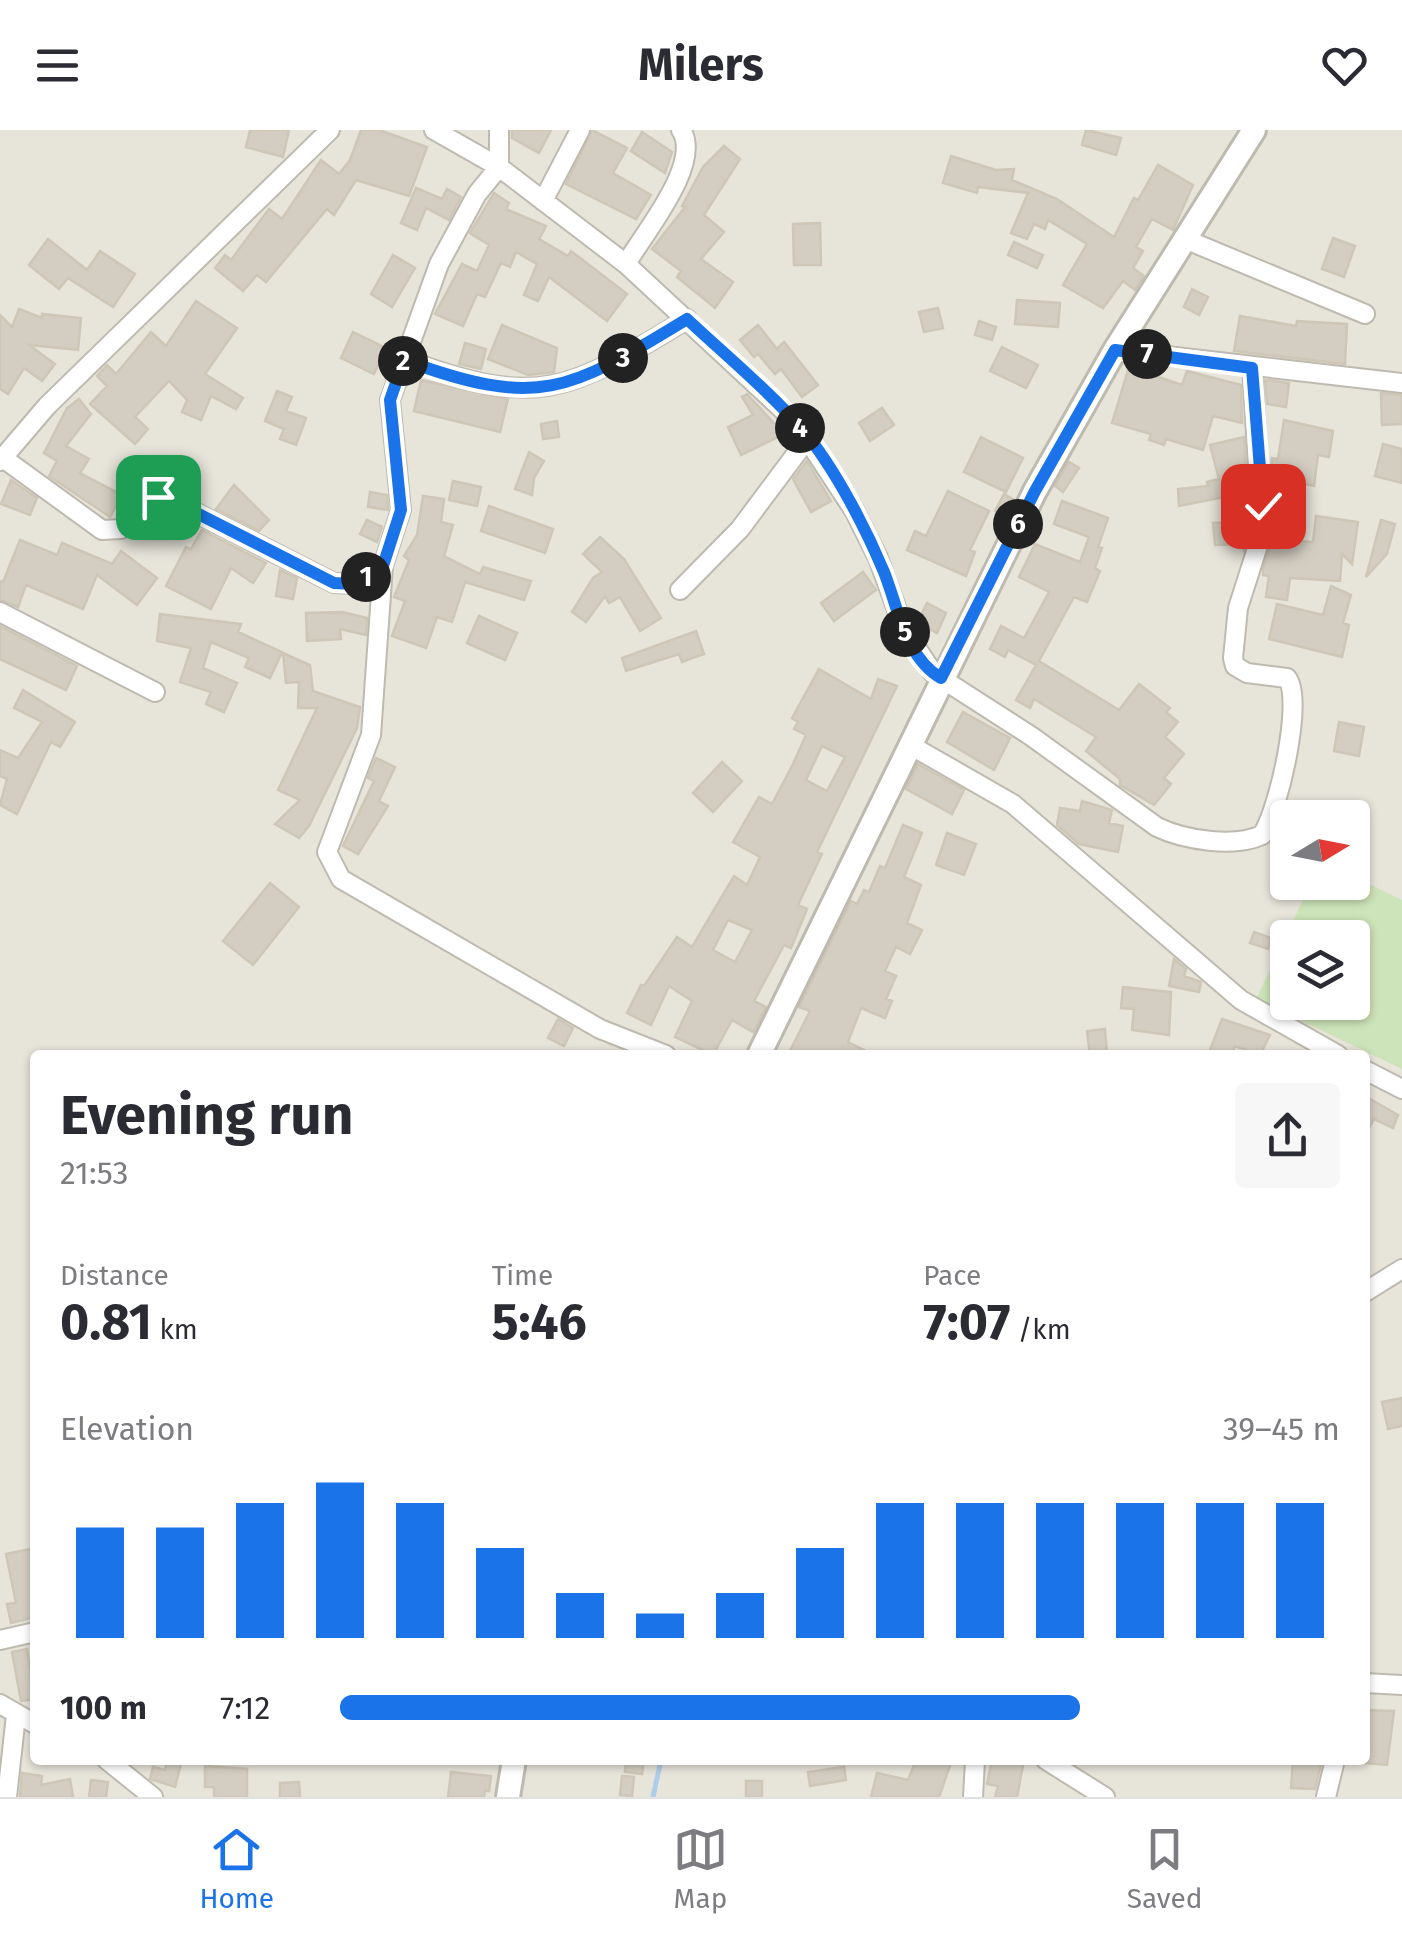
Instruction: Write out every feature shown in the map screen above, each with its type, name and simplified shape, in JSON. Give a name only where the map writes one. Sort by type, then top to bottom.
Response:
[{"type":"street","points":[[330,130],[47,406],[1,459],[102,530],[128,526],[154,498],[165,497],[334,583],[354,584],[383,566]]},
{"type":"street","points":[[434,130],[499,167],[626,264],[796,422],[878,558],[904,629],[920,657],[941,678],[1031,736],[1157,827],[1180,836],[1235,841],[1262,835],[1275,807],[1295,699],[1288,678],[1247,673],[1235,666],[1233,658],[1238,608],[1262,533],[1252,368]]},
{"type":"street","points":[[499,130],[499,167],[456,228],[390,400],[401,510],[383,566],[371,735],[328,842],[330,864],[341,879],[600,1029],[653,1050]]},
{"type":"street","points":[[542,201],[580,130]]},
{"type":"street","points":[[626,264],[685,166],[688,148],[681,130]]},
{"type":"street","points":[[761,1050],[1035,491],[1115,350],[1254,130]]},
{"type":"street","points":[[1188,240],[1365,314]]},
{"type":"street","points":[[404,360],[452,377],[528,389],[554,388],[596,374],[687,319]]},
{"type":"street","points":[[1115,350],[1402,383]]},
{"type":"street","points":[[680,590],[740,529],[808,438]]},
{"type":"street","points":[[0,612],[155,692]]},
{"type":"street","points":[[910,745],[1013,804],[1241,1000],[1329,1050]]},
{"type":"street","points":[[1370,1073],[1402,1090]]},
{"type":"street","points":[[1370,1289],[1402,1268]]},
{"type":"street","points":[[0,1640],[30,1633]]},
{"type":"street","points":[[1370,1683],[1402,1685]]},
{"type":"street","points":[[7,1797],[8,1709],[30,1721]]},
{"type":"street","points":[[112,1765],[154,1797]]},
{"type":"street","points":[[508,1797],[513,1765]]},
{"type":"street","points":[[973,1797],[975,1765]]},
{"type":"street","points":[[1054,1765],[1106,1797]]},
{"type":"street","points":[[1326,1797],[1334,1765]]},
{"type":"shaded area","points":[[0,130],[1402,130],[1402,1797],[0,1797]]},
{"type":"green space","points":[[1370,884],[1402,900],[1402,1069],[1370,1054],[1370,1050],[1300,1020],[1370,1020],[1370,920],[1293,920],[1303,900],[1370,900]]},
{"type":"green space","points":[[1270,969],[1270,1006],[1256,999]]},
{"type":"building","points":[[250,130],[289,130],[283,157],[246,147]]},
{"type":"building","points":[[361,130],[379,130],[427,147],[409,196],[356,180],[334,215],[327,209],[266,282],[257,275],[243,291],[215,268],[225,255],[231,260],[269,209],[282,219],[321,160],[339,174],[350,160]]},
{"type":"building","points":[[512,130],[551,130],[539,153],[512,138]]},
{"type":"building","points":[[592,130],[627,148],[613,173],[651,195],[636,219],[566,184]]},
{"type":"building","points":[[1086,130],[1121,138],[1116,155],[1082,145]]},
{"type":"building","points":[[642,132],[672,152],[665,173],[631,151]]},
{"type":"building","points":[[724,146],[740,159],[704,215],[724,232],[701,259],[733,282],[715,308],[677,277],[681,271],[652,249],[685,207],[682,206],[703,167]]},
{"type":"building","points":[[951,156],[996,170],[1014,169],[1012,180],[1057,199],[1114,237],[1134,198],[1138,200],[1158,165],[1193,185],[1173,230],[1152,219],[1136,247],[1143,251],[1133,268],[1144,276],[1135,290],[1123,281],[1103,308],[1063,285],[1087,244],[1048,220],[1045,229],[1034,224],[1027,239],[1011,233],[1028,193],[978,187],[977,193],[943,183]]},
{"type":"building","points":[[416,188],[442,199],[447,189],[461,197],[449,220],[426,208],[417,230],[401,223]]},
{"type":"building","points":[[494,193],[509,203],[506,209],[546,226],[539,239],[568,256],[571,251],[627,294],[607,321],[549,277],[538,301],[524,295],[537,264],[516,252],[510,267],[501,263],[485,297],[477,294],[463,326],[435,314],[462,264],[477,271],[489,245],[470,233]]},
{"type":"building","points":[[820,223],[821,265],[794,265],[793,224]]},
{"type":"building","points":[[1333,238],[1355,246],[1344,277],[1322,269]]},
{"type":"building","points":[[48,239],[87,270],[100,251],[135,274],[113,307],[68,278],[59,289],[29,265]]},
{"type":"building","points":[[1014,242],[1043,255],[1037,268],[1008,255]]},
{"type":"building","points":[[393,255],[415,268],[392,307],[371,294]]},
{"type":"building","points":[[1192,289],[1208,297],[1199,315],[1184,307]]},
{"type":"building","points":[[1017,300],[1060,303],[1058,327],[1015,324]]},
{"type":"building","points":[[196,301],[237,328],[205,374],[243,398],[236,409],[211,396],[201,420],[182,412],[187,400],[169,381],[135,417],[148,429],[135,444],[90,404],[107,386],[97,376],[107,365],[116,374],[151,332],[166,346]]},
{"type":"building","points":[[938,308],[943,328],[924,332],[919,312]]},
{"type":"building","points":[[19,309],[42,318],[42,314],[81,318],[78,350],[29,345],[55,364],[42,381],[24,368],[8,394],[0,389],[0,315],[12,327]]},
{"type":"building","points":[[1240,316],[1296,326],[1297,321],[1347,324],[1345,364],[1234,351]]},
{"type":"building","points":[[979,321],[996,327],[992,340],[975,335]]},
{"type":"building","points":[[502,325],[557,348],[554,372],[528,375],[488,359]]},
{"type":"building","points":[[758,325],[777,349],[784,342],[818,385],[802,397],[781,369],[775,374],[758,354],[754,357],[740,340]]},
{"type":"building","points":[[353,332],[386,348],[374,374],[341,358]]},
{"type":"building","points":[[465,343],[486,349],[481,369],[459,364]]},
{"type":"building","points":[[1002,347],[1038,365],[1026,388],[990,371]]},
{"type":"building","points":[[1129,367],[1182,385],[1187,371],[1241,385],[1242,423],[1213,416],[1203,450],[1166,439],[1164,445],[1149,440],[1151,434],[1112,423]]},
{"type":"building","points":[[421,380],[508,399],[500,432],[414,411]]},
{"type":"building","points":[[1265,380],[1289,383],[1286,407],[1267,404]]},
{"type":"building","points":[[277,391],[292,397],[286,411],[306,418],[296,445],[280,439],[284,429],[265,421]]},
{"type":"building","points":[[1381,393],[1402,395],[1402,424],[1382,425]]},
{"type":"building","points":[[747,394],[784,434],[741,455],[728,427],[753,415],[742,397]]},
{"type":"building","points":[[79,399],[91,414],[66,446],[89,459],[80,473],[122,495],[110,517],[49,476],[57,461],[44,453],[67,408]]},
{"type":"building","points":[[882,408],[894,425],[870,441],[859,423]]},
{"type":"building","points":[[1284,420],[1333,431],[1329,457],[1318,455],[1314,486],[1271,477],[1272,458],[1278,459]]},
{"type":"building","points":[[557,421],[559,437],[543,439],[541,424]]},
{"type":"building","points":[[981,437],[1023,458],[1006,492],[964,472]]},
{"type":"building","points":[[1244,437],[1249,532],[1244,550],[1242,544],[1215,545],[1213,523],[1236,522],[1229,496],[1179,506],[1178,489],[1208,486],[1207,482],[1219,479],[1210,445]]},
{"type":"building","points":[[1383,444],[1402,449],[1402,483],[1375,476]]},
{"type":"building","points":[[529,452],[544,461],[534,478],[532,495],[515,489]]},
{"type":"building","points":[[807,461],[831,501],[811,512],[793,479]]},
{"type":"building","points":[[1069,462],[1079,468],[1063,492],[1055,486]]},
{"type":"building","points":[[11,480],[37,498],[30,515],[1,504]]},
{"type":"building","points":[[453,481],[481,487],[477,506],[449,500]]},
{"type":"building","points":[[234,485],[269,520],[259,531],[216,509]]},
{"type":"building","points":[[948,491],[989,511],[970,550],[975,552],[966,576],[907,550],[915,531],[926,536]]},
{"type":"building","points":[[370,492],[387,495],[388,510],[368,507]]},
{"type":"building","points":[[1004,494],[1014,500],[1005,517],[995,511]]},
{"type":"building","points":[[423,496],[444,499],[441,522],[453,525],[444,556],[480,574],[483,567],[531,581],[524,600],[465,582],[452,622],[437,617],[426,648],[392,636],[405,601],[394,597],[409,560],[404,556],[417,535]]},
{"type":"building","points":[[1062,501],[1108,518],[1098,547],[1102,548],[1095,568],[1100,571],[1087,602],[1074,597],[1039,661],[1119,710],[1139,684],[1170,708],[1166,712],[1178,722],[1165,737],[1184,754],[1164,778],[1171,784],[1154,805],[1120,785],[1120,779],[1086,751],[1096,737],[1034,699],[1030,708],[1016,700],[1036,665],[1008,650],[1005,657],[990,649],[1001,626],[1024,638],[1049,592],[1019,577],[1035,544],[1080,562],[1089,537],[1054,524]]},
{"type":"building","points":[[489,506],[553,529],[545,553],[481,531]]},
{"type":"building","points":[[1316,516],[1358,522],[1352,564],[1342,554],[1340,581],[1290,578],[1287,600],[1266,597],[1269,576],[1263,575],[1263,569],[1273,539],[1313,542]]},
{"type":"building","points":[[367,520],[382,527],[377,542],[360,534]]},
{"type":"building","points":[[1381,520],[1395,524],[1387,554],[1366,577]]},
{"type":"building","points":[[202,530],[266,563],[253,583],[231,568],[211,609],[166,586],[186,547],[191,549]]},
{"type":"building","points":[[600,537],[624,559],[661,618],[640,631],[620,597],[609,603],[605,596],[586,622],[572,612],[593,578],[602,572],[583,554]]},
{"type":"building","points":[[20,540],[57,555],[62,543],[112,564],[121,551],[157,578],[137,605],[97,575],[83,609],[26,585],[18,607],[0,600],[0,581],[3,582]]},
{"type":"building","points":[[280,570],[297,578],[293,599],[276,596]]},
{"type":"building","points":[[863,572],[876,590],[834,621],[821,603]]},
{"type":"building","points":[[1331,586],[1351,595],[1343,623],[1349,625],[1342,657],[1269,639],[1277,604],[1323,615]]},
{"type":"building","points":[[927,603],[946,613],[937,633],[917,623]]},
{"type":"building","points":[[342,612],[367,618],[366,635],[340,629],[341,639],[307,641],[306,613]]},
{"type":"building","points":[[160,614],[241,624],[238,632],[282,652],[270,678],[245,667],[249,658],[211,642],[203,668],[237,683],[224,712],[206,704],[211,692],[180,682],[191,648],[157,641]]},
{"type":"building","points":[[479,616],[517,633],[505,660],[467,643]]},
{"type":"building","points":[[0,626],[77,666],[66,690],[0,659]]},
{"type":"building","points":[[696,631],[704,654],[682,662],[679,654],[626,671],[622,658]]},
{"type":"building","points":[[283,653],[310,665],[313,691],[360,707],[357,728],[309,826],[299,838],[275,824],[300,800],[278,790],[317,708],[298,708],[299,682],[286,683]]},
{"type":"building","points":[[819,669],[871,699],[878,679],[897,686],[817,852],[822,854],[798,905],[807,909],[791,948],[784,945],[754,1001],[766,1007],[753,1032],[732,1020],[716,1050],[702,1050],[675,1037],[692,1001],[669,986],[651,1025],[627,1013],[641,985],[677,937],[692,947],[734,876],[747,885],[760,857],[733,842],[759,797],[772,804],[806,735],[794,729],[798,722],[792,718]],"holes":[[[822,746],[845,757],[827,791],[806,780]],[[728,920],[752,930],[735,962],[713,950]]]},
{"type":"building","points":[[23,690],[75,722],[60,747],[51,742],[17,814],[0,805],[7,779],[0,776],[0,750],[18,758],[42,722],[14,708]]},
{"type":"building","points":[[963,712],[1010,738],[994,770],[947,742]]},
{"type":"building","points":[[1339,722],[1364,727],[1359,756],[1334,751]]},
{"type":"building","points":[[376,758],[395,767],[379,801],[388,806],[358,854],[343,846],[374,781],[368,778]]},
{"type":"building","points":[[722,762],[742,781],[713,812],[693,793]]},
{"type":"building","points":[[918,764],[964,790],[952,814],[906,789]]},
{"type":"building","points":[[1082,801],[1112,810],[1109,823],[1123,826],[1118,852],[1079,844],[1057,825],[1060,808],[1080,811]]},
{"type":"building","points":[[903,825],[922,833],[904,877],[921,885],[907,923],[922,930],[910,954],[896,947],[885,971],[896,976],[886,999],[892,1001],[885,1018],[861,1008],[848,1042],[864,1050],[790,1050],[810,1011],[799,1007],[851,901],[857,904],[864,890],[869,892],[880,866],[885,868]]},
{"type":"building","points":[[947,833],[976,844],[964,875],[936,865]]},
{"type":"building","points":[[270,883],[299,907],[253,965],[223,941]]},
{"type":"building","points":[[1254,932],[1270,938],[1268,949],[1250,943]]},
{"type":"building","points":[[1174,959],[1186,969],[1184,976],[1201,982],[1199,992],[1169,986]]},
{"type":"building","points":[[1123,987],[1171,992],[1169,1035],[1132,1030],[1134,1009],[1121,1008]]},
{"type":"building","points":[[558,1019],[573,1028],[564,1046],[548,1038]]},
{"type":"building","points":[[1222,1019],[1270,1035],[1262,1050],[1235,1046],[1233,1050],[1210,1050]]},
{"type":"building","points":[[1105,1029],[1107,1050],[1089,1050],[1087,1031]]},
{"type":"building","points":[[1370,1099],[1398,1115],[1393,1128],[1374,1119],[1370,1127]]},
{"type":"building","points":[[1402,1398],[1402,1426],[1388,1429],[1382,1402]]},
{"type":"building","points":[[30,1549],[30,1618],[11,1623],[7,1604],[16,1603],[6,1554]]},
{"type":"building","points":[[27,1649],[30,1700],[21,1701],[12,1652]]},
{"type":"building","points":[[1370,1710],[1394,1711],[1387,1765],[1370,1763]]},
{"type":"building","points":[[166,1765],[181,1765],[175,1787],[150,1779],[153,1767],[165,1770]]},
{"type":"building","points":[[626,1765],[643,1765],[642,1774],[625,1772]]},
{"type":"building","points":[[914,1765],[950,1765],[939,1797],[871,1797],[877,1773],[908,1780]]},
{"type":"building","points":[[991,1765],[1023,1765],[1017,1797],[995,1797],[998,1786],[987,1784]]},
{"type":"building","points":[[1293,1765],[1321,1765],[1315,1789],[1291,1788]]},
{"type":"building","points":[[205,1766],[247,1769],[247,1797],[214,1797],[214,1787],[205,1787]]},
{"type":"building","points":[[844,1767],[846,1780],[810,1786],[808,1772]]},
{"type":"building","points":[[451,1772],[491,1776],[489,1791],[485,1790],[484,1797],[448,1797]]},
{"type":"building","points":[[22,1773],[42,1776],[41,1785],[70,1779],[73,1797],[20,1797]]},
{"type":"building","points":[[622,1776],[634,1777],[632,1796],[620,1795]]},
{"type":"building","points":[[91,1780],[108,1782],[106,1797],[89,1797]]},
{"type":"building","points":[[746,1781],[762,1781],[762,1797],[746,1797]]},
{"type":"building","points":[[299,1782],[300,1797],[280,1797],[280,1783]]},
{"type":"waterway","points":[[653,1797],[660,1765]]},
{"type":"route","points":[[158,497],[254,540],[334,583],[360,582],[383,566],[401,510],[390,432],[390,400],[404,360],[452,377],[528,389],[554,388],[596,374],[687,319],[796,422],[855,512],[878,558],[904,629],[920,657],[941,678],[1035,491],[1115,350],[1252,368],[1263,506]]}]
